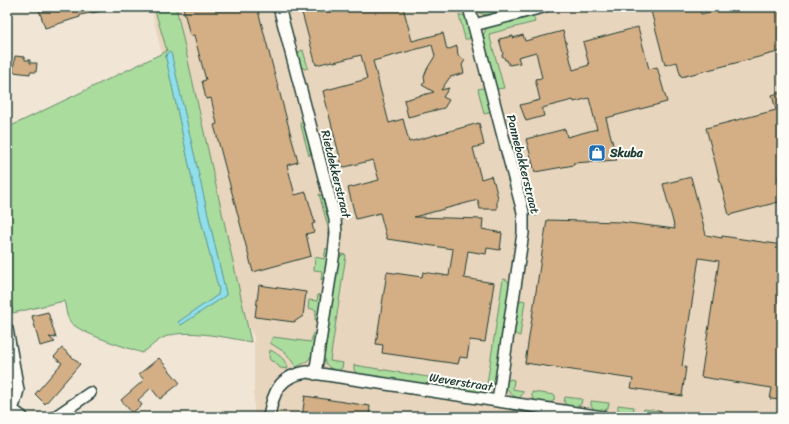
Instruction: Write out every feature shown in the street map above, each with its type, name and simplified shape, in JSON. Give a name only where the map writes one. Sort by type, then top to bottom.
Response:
[{"type":"street","name":"Rietdekkerstraat","points":[[279,7],[335,219],[336,233],[334,252],[315,374]]},
{"type":"street","name":"Pannebakkerstraat","points":[[469,7],[523,218],[523,233],[498,401]]},
{"type":"street","points":[[474,25],[543,7]]},
{"type":"street","points":[[7,329],[18,390],[17,399],[9,411],[22,417]]},
{"type":"street","name":"Weverstraat","points":[[269,417],[273,397],[278,388],[286,379],[296,374],[307,372],[603,417]]},
{"type":"street","points":[[54,417],[90,393]]},
{"type":"shaded area","points":[[151,7],[782,7],[782,417],[254,417],[254,337],[203,236]]},
{"type":"green space","points":[[154,7],[176,7],[251,342],[219,336],[183,333],[173,334],[162,338],[142,353],[81,330],[69,320],[64,301],[13,313],[7,284],[7,128],[167,51]],"holes":[[[171,53],[226,294],[181,325],[178,322],[218,295],[219,290],[201,220],[166,58],[166,55]]]},
{"type":"green space","points":[[474,7],[482,7],[483,9],[492,7],[522,7],[503,13],[489,15],[478,12]]},
{"type":"green space","points":[[459,15],[467,17],[471,34],[469,39],[465,39]]},
{"type":"green space","points":[[529,15],[534,18],[535,22],[489,34],[504,88],[496,89],[483,36],[490,25]]},
{"type":"green space","points":[[303,50],[308,68],[305,69],[300,66],[297,55]]},
{"type":"green space","points":[[482,88],[486,90],[491,108],[488,113],[484,114],[478,89]]},
{"type":"green space","points":[[300,122],[305,125],[312,151],[309,156]]},
{"type":"green space","points":[[513,139],[515,146],[518,145],[526,175],[517,169],[510,143]]},
{"type":"green space","points":[[528,182],[537,216],[531,215],[527,210],[522,189]]},
{"type":"green space","points":[[319,194],[324,197],[330,220],[331,232],[328,235],[328,227]]},
{"type":"green space","points":[[326,248],[329,252],[325,276],[321,280],[322,271],[314,270],[315,257],[324,259]]},
{"type":"green space","points":[[344,254],[346,255],[330,361],[343,363],[342,368],[338,371],[331,369],[327,365],[324,360],[323,353],[338,258]]},
{"type":"green space","points":[[503,279],[507,280],[510,284],[494,384],[484,391],[478,392],[445,388],[442,383],[443,379],[487,384]]},
{"type":"green space","points":[[318,294],[322,299],[319,317],[315,320],[316,310],[308,308],[309,300],[317,301]]},
{"type":"green space","points":[[522,300],[525,301],[520,336],[513,331],[517,303]]},
{"type":"green space","points":[[313,333],[316,336],[312,355],[306,362],[296,367],[286,353],[270,343],[273,337],[311,342]]},
{"type":"green space","points":[[270,350],[282,358],[288,369],[280,368],[275,362],[271,361],[269,358]]},
{"type":"green space","points":[[354,365],[428,377],[432,382],[428,385],[357,374],[354,370]]},
{"type":"green space","points":[[510,379],[514,380],[513,389],[523,391],[519,398],[508,391],[506,383]]},
{"type":"green space","points":[[532,392],[555,395],[554,400],[550,403],[535,401],[532,397]]},
{"type":"green space","points":[[565,397],[582,399],[581,404],[576,407],[567,406],[564,402]]},
{"type":"green space","points":[[591,401],[609,403],[608,408],[603,411],[594,410],[591,406]]},
{"type":"green space","points":[[618,405],[634,407],[633,412],[628,415],[621,414],[618,410]]},
{"type":"green space","points":[[644,409],[659,411],[659,416],[646,417],[643,414]]},
{"type":"water","points":[[167,53],[171,53],[172,57],[226,294],[181,325],[178,322],[218,295],[219,290],[201,220],[166,58]]},
{"type":"building","points":[[38,7],[101,7],[102,11],[80,15],[80,17],[45,28]]},
{"type":"building","points":[[183,7],[257,7],[298,162],[287,165],[295,195],[306,192],[315,223],[312,224],[314,232],[306,234],[311,256],[253,272],[214,125],[217,124],[211,98],[206,99],[202,81],[206,80],[194,35],[190,36]]},
{"type":"building","points":[[310,7],[403,7],[412,41],[443,33],[447,50],[457,46],[458,56],[465,60],[462,65],[464,73],[450,77],[441,90],[449,88],[443,97],[449,100],[444,108],[408,117],[404,100],[434,92],[422,85],[425,81],[424,77],[427,69],[435,56],[432,45],[373,61],[389,123],[403,119],[409,142],[479,123],[484,145],[473,148],[481,179],[491,176],[494,182],[498,198],[497,209],[480,209],[478,200],[414,217],[483,219],[482,229],[502,233],[500,250],[487,248],[486,254],[468,251],[464,278],[494,283],[485,342],[470,340],[467,358],[460,357],[458,364],[382,353],[383,345],[376,344],[387,272],[422,277],[423,272],[449,276],[453,249],[387,239],[380,213],[356,219],[348,188],[379,180],[373,160],[345,167],[342,166],[323,91],[367,79],[361,55],[316,65],[301,9]]},
{"type":"building","points":[[665,7],[699,7],[701,14],[721,9],[721,7],[779,7],[782,19],[782,51],[681,77],[677,62],[665,65],[651,11]]},
{"type":"building","points":[[638,27],[649,69],[657,67],[667,102],[606,118],[617,160],[573,163],[574,165],[535,172],[526,139],[565,129],[567,137],[597,129],[589,98],[574,102],[573,100],[542,108],[544,116],[526,121],[520,105],[540,100],[535,79],[542,78],[536,52],[518,57],[520,63],[509,65],[507,60],[505,60],[502,56],[503,53],[499,39],[513,36],[513,38],[523,35],[525,41],[563,31],[573,70],[589,65],[583,42]]},
{"type":"building","points":[[15,56],[25,57],[25,60],[30,60],[30,63],[37,63],[36,72],[30,72],[30,74],[13,72]]},
{"type":"building","points":[[782,92],[782,176],[778,177],[782,193],[782,201],[729,215],[706,128],[776,110],[772,95]]},
{"type":"building","points":[[691,177],[706,235],[782,245],[782,400],[770,399],[772,388],[701,377],[719,261],[699,258],[682,366],[686,367],[682,396],[631,388],[633,379],[525,363],[547,220],[621,222],[675,229],[663,184]]},
{"type":"building","points":[[259,285],[306,292],[303,316],[294,322],[255,317]]},
{"type":"building","points":[[48,312],[56,338],[49,337],[55,342],[40,346],[32,316]]},
{"type":"building","points":[[62,348],[80,364],[45,404],[35,394],[62,363],[54,357]]},
{"type":"building","points":[[159,358],[180,383],[160,399],[151,388],[138,400],[142,405],[132,413],[121,400],[144,380],[139,374]]},
{"type":"building","points":[[305,396],[370,406],[369,417],[302,417]]},
{"type":"place","name":"Skuba","points":[[597,153]]}]
